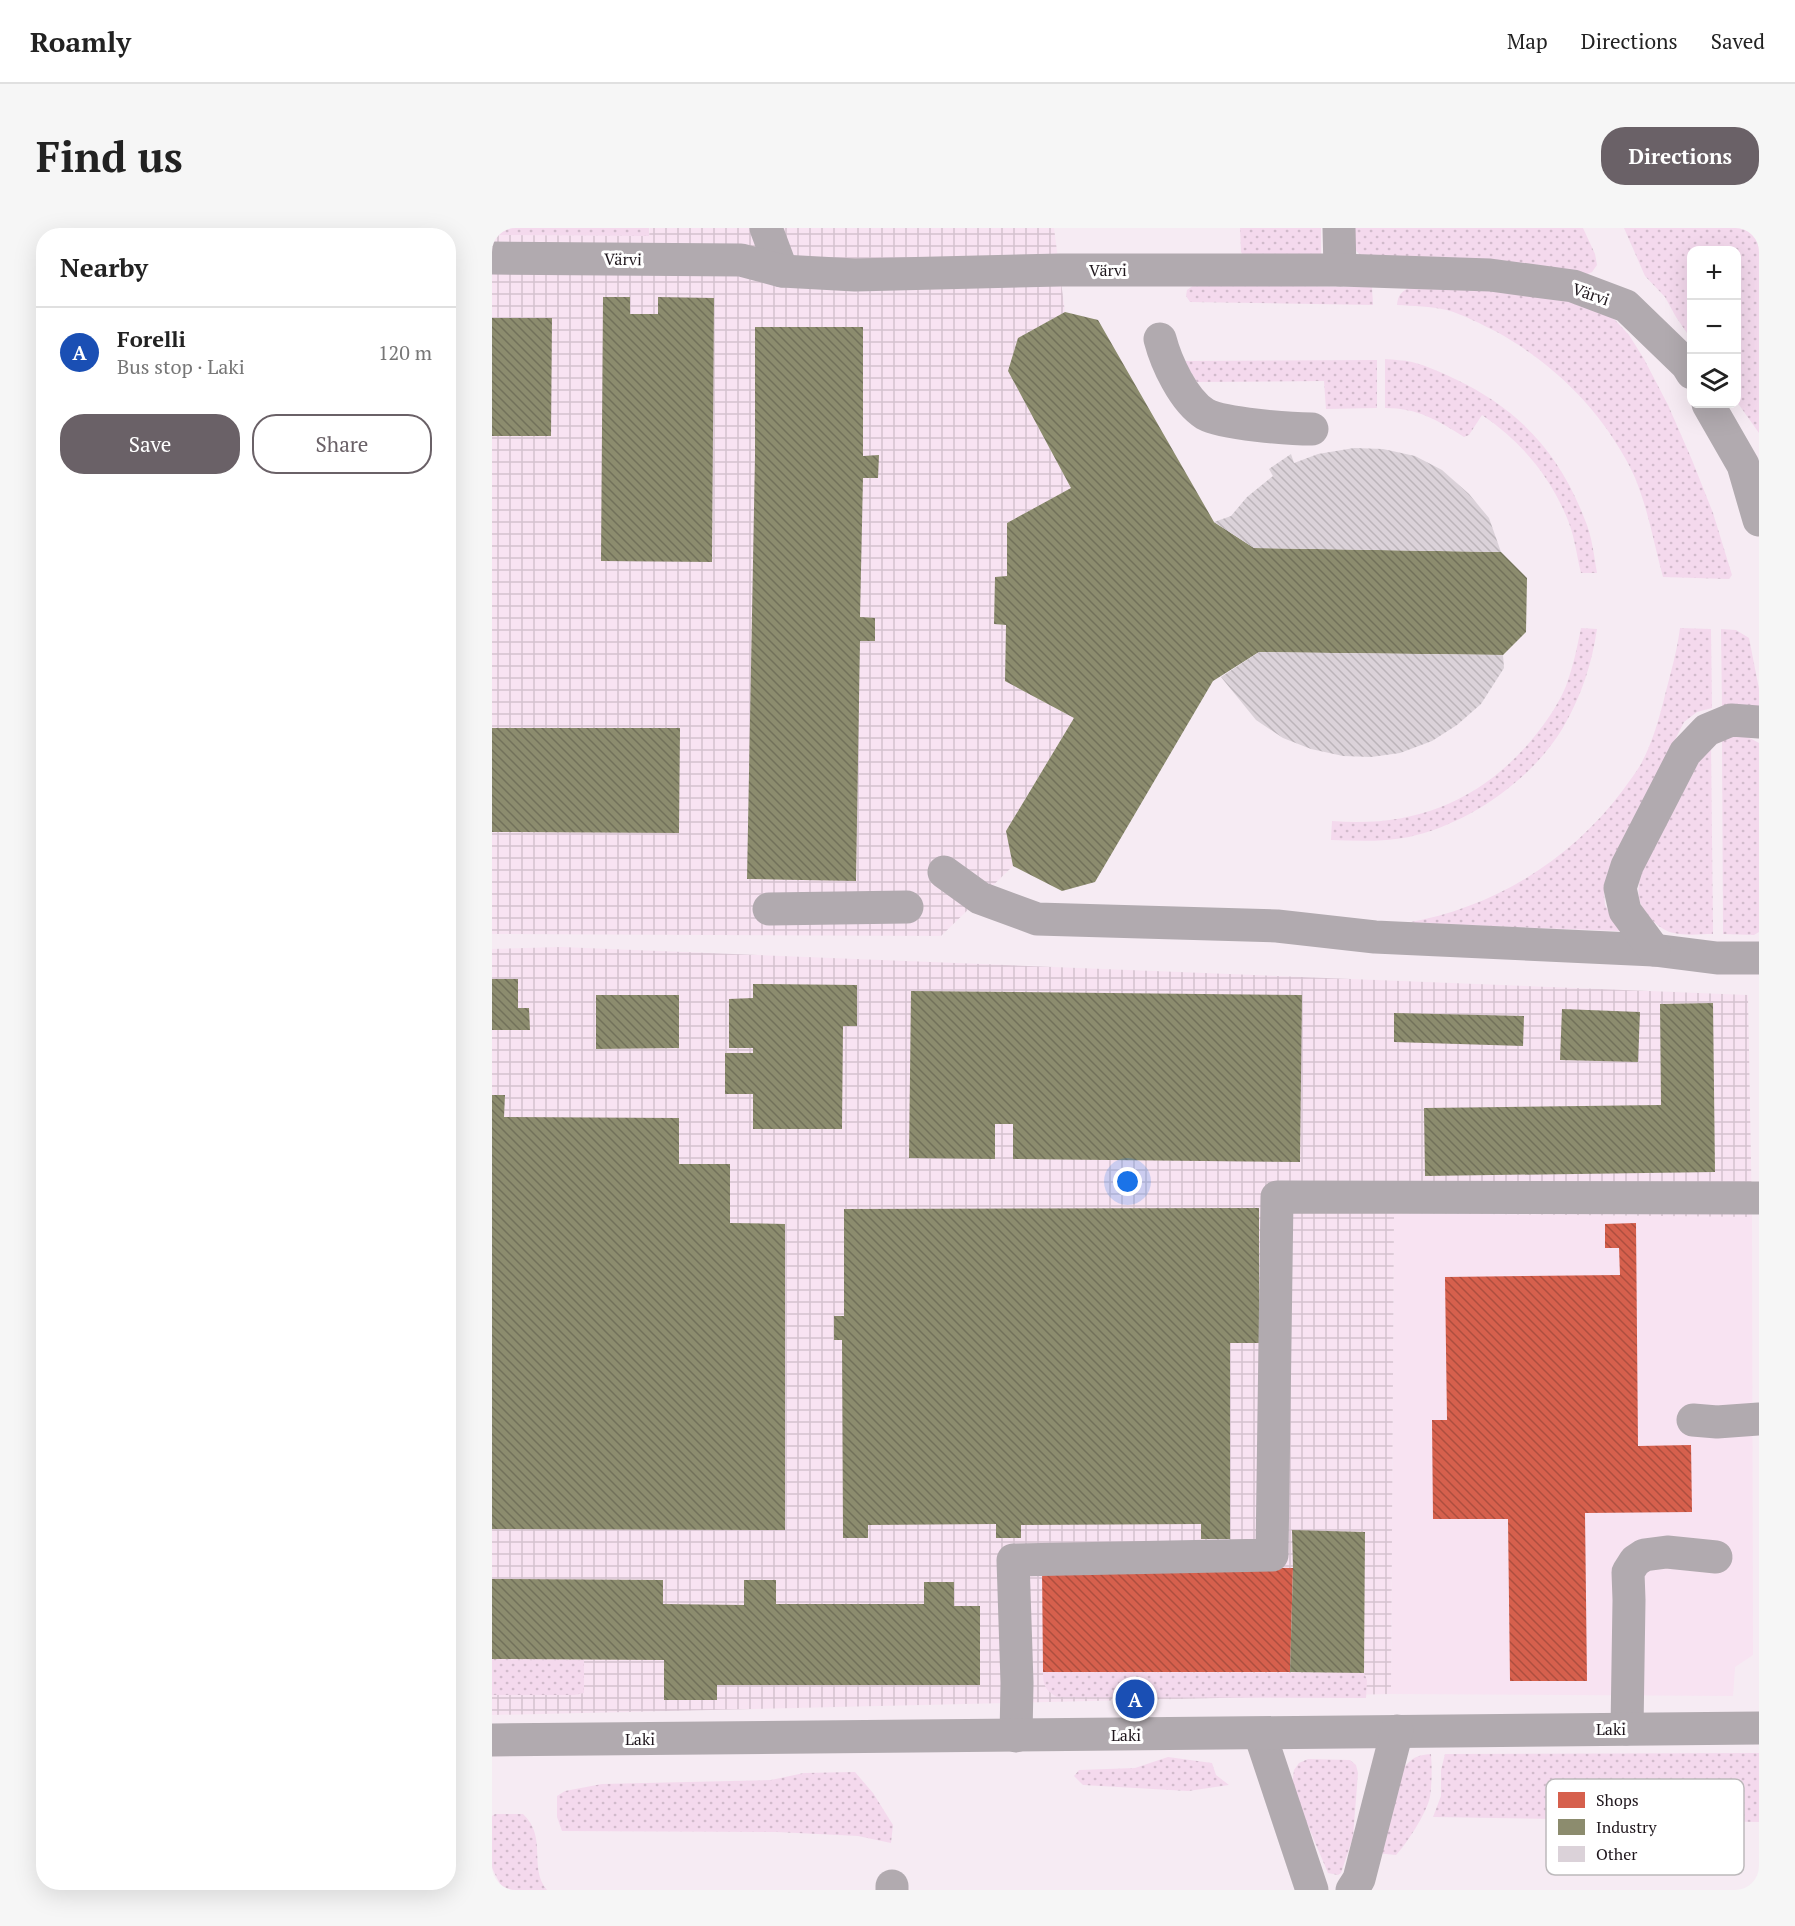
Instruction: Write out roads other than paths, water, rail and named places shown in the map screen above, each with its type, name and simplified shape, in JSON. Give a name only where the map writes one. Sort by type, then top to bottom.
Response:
[{"type":"street","points":[[766,228],[782,272]]},
{"type":"street","points":[[1339,228],[1340,270]]},
{"type":"street","name":"Värvi","points":[[492,258],[741,260],[782,272],[855,275],[1060,270],[1340,270],[1490,275],[1573,286],[1626,306],[1687,366]]},
{"type":"street","points":[[1160,339],[1165,357],[1187,396],[1206,414],[1229,420],[1290,429],[1312,429]]},
{"type":"street","points":[[1711,408],[1751,465],[1759,520]]},
{"type":"street","points":[[1654,950],[1625,911],[1620,888],[1627,866],[1685,753],[1707,730],[1731,720],[1759,722]]},
{"type":"street","points":[[944,872],[980,898],[1036,919],[1277,926],[1375,938],[1654,950],[1717,958],[1759,958]]},
{"type":"street","points":[[769,909],[907,907]]},
{"type":"street","points":[[1016,1736],[1017,1683],[1013,1560],[1272,1555],[1276,1197],[1759,1198]]},
{"type":"street","points":[[1693,1420],[1717,1422],[1759,1419]]},
{"type":"street","points":[[1628,1729],[1628,1572],[1635,1561],[1644,1555],[1667,1552],[1716,1557]]},
{"type":"street","name":"Laki","points":[[492,1740],[1759,1728]]},
{"type":"street","points":[[1352,1890],[1359,1879],[1397,1731]]},
{"type":"street","points":[[1260,1734],[1312,1890]]},
{"type":"place","name":"Forelli","points":[[1135,1699]]}]
